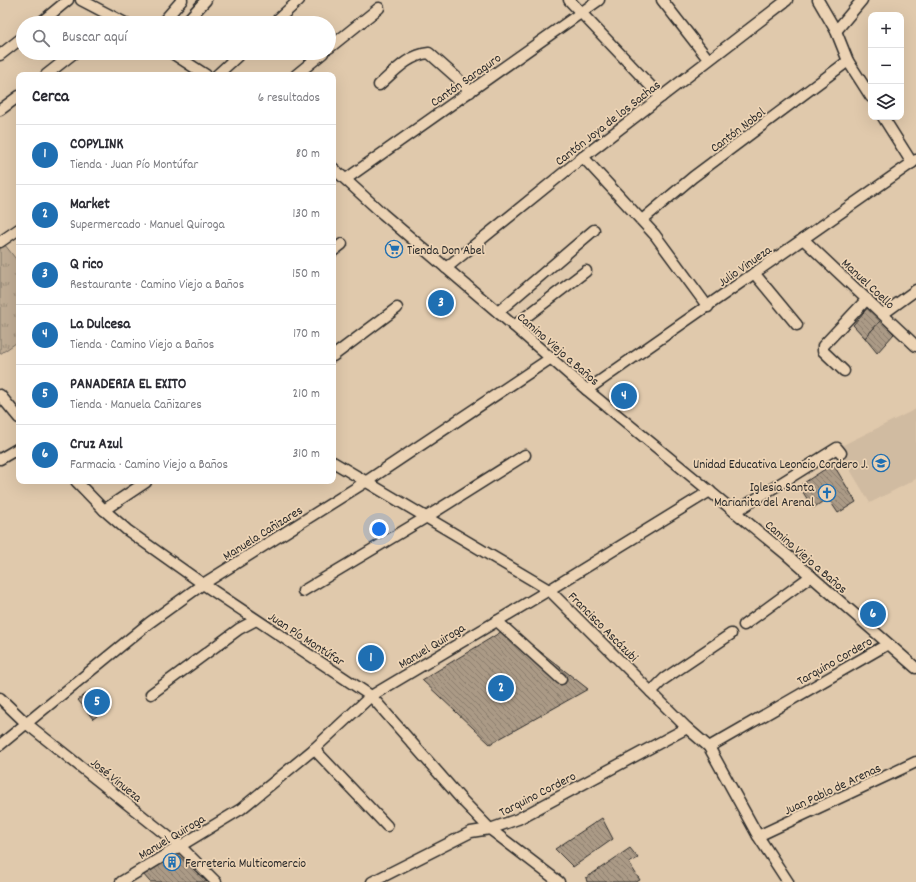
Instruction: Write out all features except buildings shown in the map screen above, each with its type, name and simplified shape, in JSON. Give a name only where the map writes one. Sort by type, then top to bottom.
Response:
[{"type":"street","points":[[49,16],[68,0]]},
{"type":"street","points":[[81,0],[109,16]]},
{"type":"street","points":[[168,16],[182,0]]},
{"type":"street","points":[[192,16],[206,0]]},
{"type":"street","points":[[282,16],[299,0]]},
{"type":"street","points":[[569,0],[660,97]]},
{"type":"street","name":"Cantón Saraguro","points":[[346,179],[599,0]]},
{"type":"street","points":[[662,0],[708,59]]},
{"type":"street","name":"Cantón Joya de los Sachas","points":[[446,268],[708,59],[787,0]]},
{"type":"street","points":[[818,0],[836,31],[848,61],[868,92]]},
{"type":"street","points":[[836,31],[862,0]]},
{"type":"street","points":[[336,42],[379,8]]},
{"type":"street","points":[[0,55],[16,42]]},
{"type":"street","points":[[379,85],[410,59],[421,54],[429,53],[456,77],[470,92]]},
{"type":"street","points":[[50,72],[65,60]]},
{"type":"street","points":[[183,60],[201,72]]},
{"type":"street","points":[[220,72],[233,60]]},
{"type":"street","points":[[300,72],[314,60]]},
{"type":"street","name":"Cantón Nobol","points":[[642,220],[693,177],[848,61]]},
{"type":"street","points":[[0,110],[16,98]]},
{"type":"street","points":[[885,120],[914,162]]},
{"type":"street","points":[[584,157],[642,220],[674,259],[708,307]]},
{"type":"street","name":"Julio Vinueza","points":[[587,390],[914,162]]},
{"type":"street","name":"Camino Viejo a Baños","points":[[336,171],[382,214],[498,312],[587,390],[811,576],[888,644],[914,663]]},
{"type":"street","points":[[498,312],[594,230]]},
{"type":"street","points":[[0,242],[16,231]]},
{"type":"street","name":"Manuel Coello","points":[[803,239],[916,346]]},
{"type":"street","points":[[336,249],[342,244]]},
{"type":"street","points":[[514,326],[586,271]]},
{"type":"street","points":[[754,274],[797,325]]},
{"type":"street","points":[[883,314],[916,290]]},
{"type":"street","points":[[844,372],[823,351],[823,346],[867,298]]},
{"type":"street","points":[[336,354],[397,308]]},
{"type":"street","name":"Manuela Cañizares","points":[[0,745],[149,623],[203,584],[367,481],[551,358]]},
{"type":"street","points":[[0,395],[16,414]]},
{"type":"street","points":[[735,512],[837,448],[841,453]]},
{"type":"street","points":[[0,459],[16,450]]},
{"type":"street","points":[[303,591],[425,518],[525,455]]},
{"type":"street","name":"Francisco Ascázubi","points":[[336,464],[367,481],[425,518],[549,590],[687,728],[709,747],[758,836],[788,882]]},
{"type":"street","name":"Juan Pío Montúfar","points":[[79,484],[104,510],[127,530],[203,584],[371,696],[462,800],[490,829],[559,882]]},
{"type":"street","points":[[104,510],[143,484]]},
{"type":"street","name":"Manuel Quiroga","points":[[121,882],[241,809],[314,749],[371,696],[549,590],[710,491]]},
{"type":"street","points":[[744,625],[811,576]]},
{"type":"street","points":[[151,694],[239,629],[256,620]]},
{"type":"street","points":[[497,621],[561,679]]},
{"type":"street","points":[[651,692],[664,679],[731,634]]},
{"type":"street","name":"Tarquino Cordero","points":[[709,747],[888,644]]},
{"type":"street","name":"José Vinueza","points":[[0,698],[27,724],[180,846],[216,882]]},
{"type":"street","name":"Tarquino Cordero","points":[[372,882],[471,832],[490,829],[518,819],[687,728]]},
{"type":"street","points":[[314,749],[387,826]]},
{"type":"street","name":"Juan Pablo de Arenas","points":[[758,836],[916,762]]},
{"type":"shaded area","name":"Unidad Educativa Leoncio Cordero J.","points":[[916,409],[916,479],[870,503],[837,448]]},
{"type":"green space","points":[[5,245],[16,259],[16,343],[0,354],[0,249]]},
{"type":"place","name":"Tienda Don Abel","points":[[394,249]]},
{"type":"place","name":"Q rico","points":[[441,303]]},
{"type":"place","name":"La Dulcesa","points":[[624,396]]},
{"type":"place","name":"Unidad Educativa Leoncio Cordero J.","points":[[881,463]]},
{"type":"place","name":"Iglesia Santa Marianita del Arenal","points":[[827,493]]},
{"type":"place","name":"Cruz Azul","points":[[873,614]]},
{"type":"place","name":"COPYLINK","points":[[371,658]]},
{"type":"place","name":"Market","points":[[501,688]]},
{"type":"place","name":"PANADERIA EL EXITO","points":[[97,702]]},
{"type":"place","name":"Ferreteria Multicomercio","points":[[172,862]]}]
